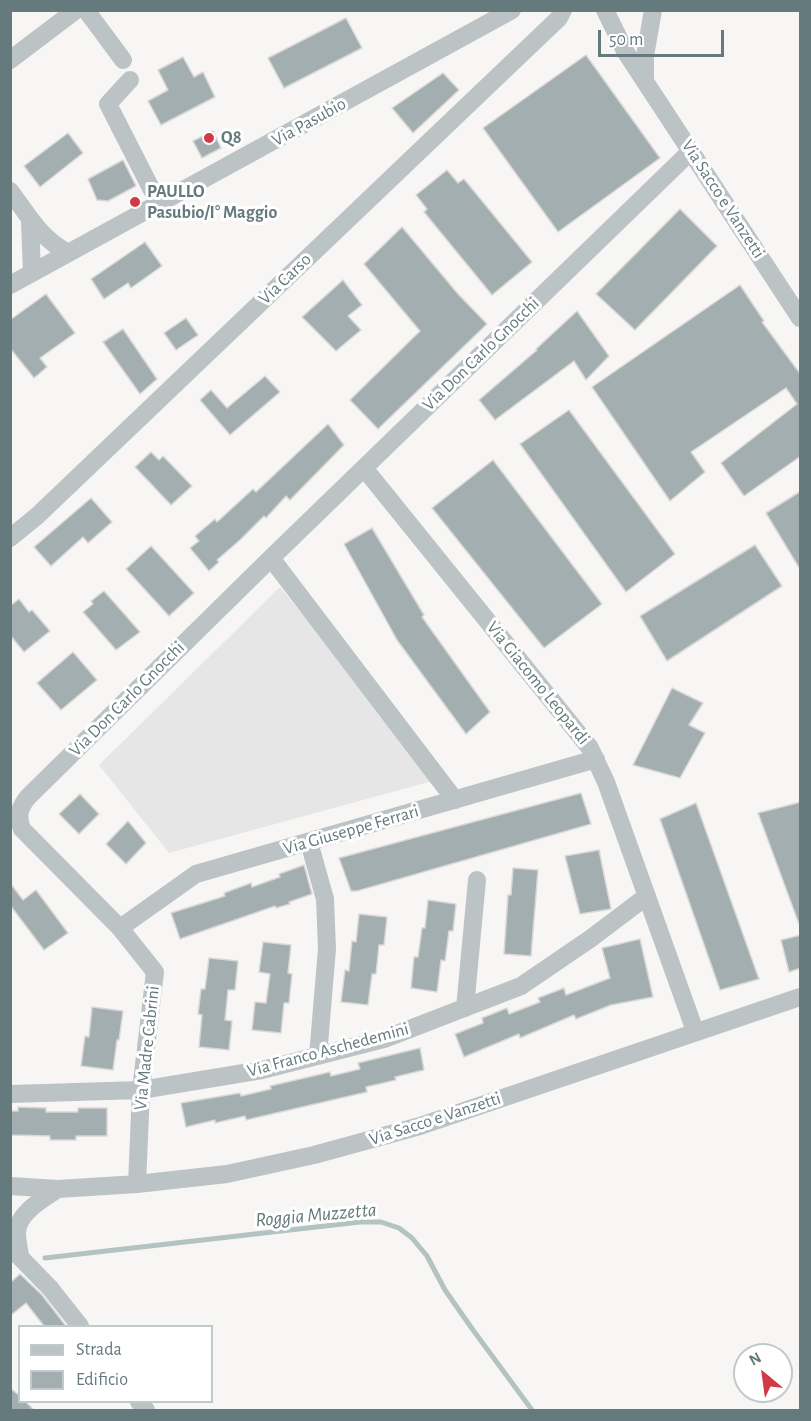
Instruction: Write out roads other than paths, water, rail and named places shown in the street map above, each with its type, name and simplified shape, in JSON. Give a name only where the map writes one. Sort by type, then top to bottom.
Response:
[{"type":"street","points":[[10,60],[76,10]]},
{"type":"street","points":[[86,10],[123,60]]},
{"type":"street","name":"Via Pasubio","points":[[10,285],[512,10]]},
{"type":"street","name":"Via Carso","points":[[10,538],[37,516],[561,14],[577,10]]},
{"type":"street","points":[[645,80],[645,56],[653,10]]},
{"type":"street","name":"Via Sacco e Vanzetti","points":[[602,12],[625,51],[801,318]]},
{"type":"street","points":[[130,80],[108,104],[159,204]]},
{"type":"street","name":"Via Don Carlo Gnocchi","points":[[15,821],[21,806],[28,797],[691,151]]},
{"type":"street","points":[[10,191],[30,222],[56,246],[68,253]]},
{"type":"street","points":[[30,222],[32,273]]},
{"type":"street","name":"Via Giacomo Leopardi","points":[[364,468],[590,748],[606,782],[695,1031]]},
{"type":"street","points":[[271,558],[455,800]]},
{"type":"street","name":"Via Giuseppe Ferrari","points":[[120,928],[196,874],[596,759]]},
{"type":"street","name":"Via Madre Cabrini","points":[[15,821],[28,837],[120,928],[155,972],[141,1090],[137,1184]]},
{"type":"street","points":[[309,842],[326,899],[327,949],[318,1056]]},
{"type":"street","points":[[465,1008],[477,880]]},
{"type":"street","name":"Via Franco Aschedemini","points":[[10,1094],[141,1090],[262,1070],[384,1039],[521,986],[590,939],[647,896]]},
{"type":"street","name":"Via Sacco e Vanzetti","points":[[10,1186],[58,1189],[137,1184],[227,1174],[314,1155],[420,1125],[695,1031],[801,998]]},
{"type":"street","points":[[58,1189],[42,1199],[19,1222],[15,1252],[50,1288],[79,1325]]},
{"type":"street","points":[[10,1196],[42,1199]]},
{"type":"waterway","name":"Roggia Muzzetta","points":[[45,1258],[360,1222],[381,1222],[399,1228],[412,1238],[427,1256],[445,1290],[532,1410]]},
{"type":"place","name":"Q8","points":[[209,138]]},
{"type":"place","name":"PAULLO Pasubio/I° Maggio","points":[[135,202]]}]
